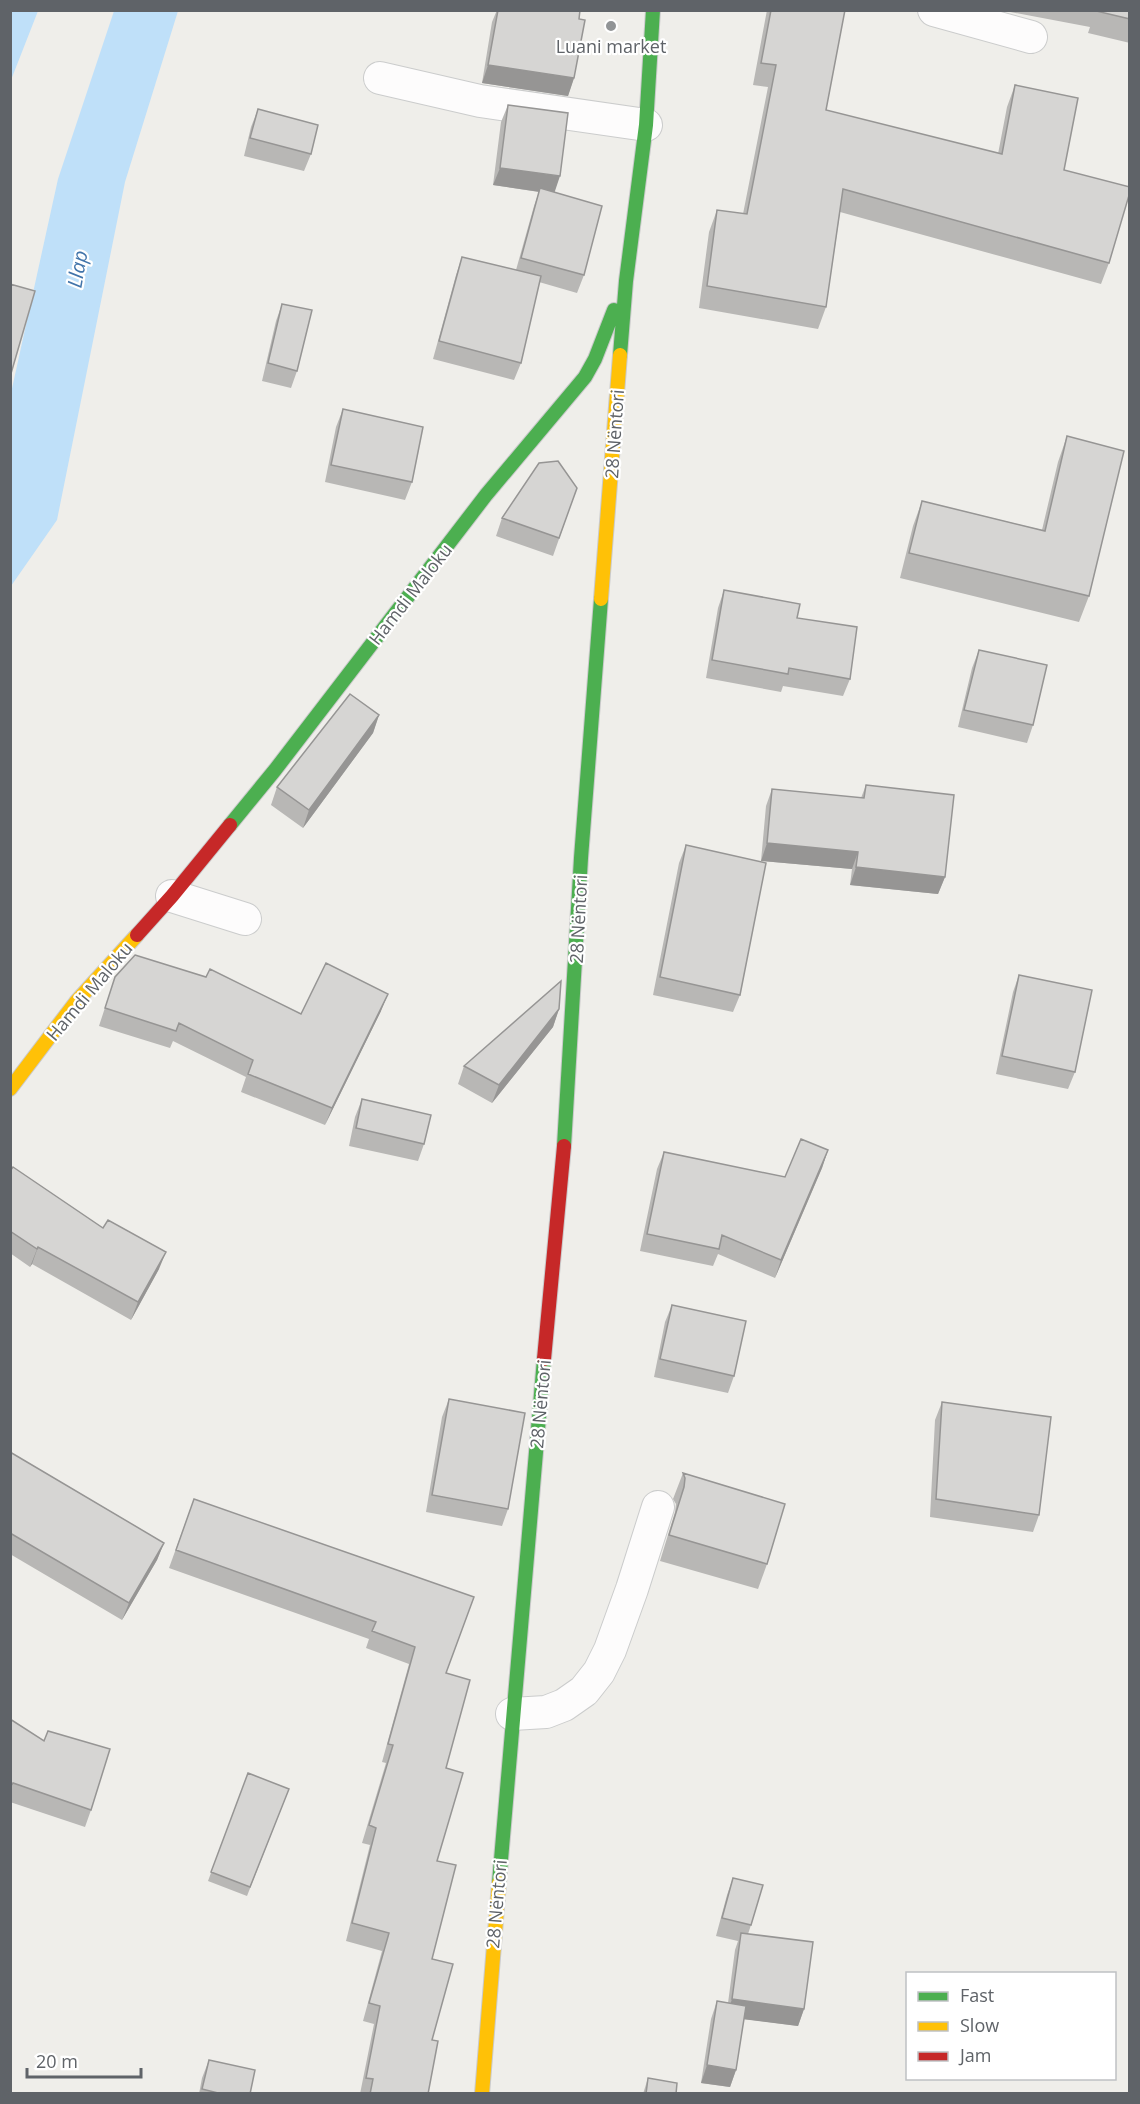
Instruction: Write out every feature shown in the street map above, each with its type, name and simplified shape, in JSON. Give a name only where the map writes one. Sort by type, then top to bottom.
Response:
[{"type":"main road","name":"28 Nëntori","points":[[482,2094],[512,1714],[567,1108],[581,858],[626,281],[646,124],[653,10]]},
{"type":"main road","name":"Hamdi Maloku","points":[[10,1089],[76,1002],[172,896],[275,770],[486,495],[585,377],[595,359],[626,281]]},
{"type":"street","points":[[934,10],[1032,37]]},
{"type":"street","points":[[380,78],[480,100],[646,124]]},
{"type":"street","points":[[172,896],[245,919]]},
{"type":"street","points":[[512,1714],[546,1712],[564,1705],[584,1691],[599,1672],[610,1650],[632,1589],[658,1507]]},
{"type":"water","points":[[10,11],[38,11],[11,80]]},
{"type":"water","name":"Llap","points":[[114,11],[178,11],[125,182],[57,520],[11,586],[11,393],[58,179]]},
{"type":"building","points":[[498,10],[580,10],[579,19],[585,20],[574,78],[488,65]]},
{"type":"building","points":[[771,10],[845,10],[826,110],[1002,154],[1015,85],[1078,98],[1064,170],[1130,187],[1109,263],[843,189],[826,307],[707,286],[717,210],[747,214],[776,65],[761,63]]},
{"type":"building","points":[[1130,10],[1130,19],[1096,11]]},
{"type":"building","points":[[508,105],[568,113],[560,176],[500,168]]},
{"type":"building","points":[[258,109],[318,125],[311,154],[250,138]]},
{"type":"building","points":[[540,188],[602,206],[584,275],[521,258]]},
{"type":"building","points":[[462,257],[541,276],[521,363],[439,341]]},
{"type":"building","points":[[10,284],[35,291],[10,377]]},
{"type":"building","points":[[282,304],[312,310],[297,371],[268,363]]},
{"type":"building","points":[[343,409],[423,427],[412,482],[331,465]]},
{"type":"building","points":[[1067,436],[1124,451],[1089,596],[909,553],[922,501],[1045,531]]},
{"type":"building","points":[[558,461],[577,488],[559,538],[502,518],[539,463]]},
{"type":"building","points":[[724,590],[800,604],[797,618],[857,627],[850,679],[789,668],[788,674],[712,660]]},
{"type":"building","points":[[979,650],[1047,665],[1033,725],[964,710]]},
{"type":"building","points":[[350,694],[379,715],[309,810],[277,787]]},
{"type":"building","points":[[866,785],[954,795],[945,877],[856,867],[858,852],[767,843],[772,789],[864,798]]},
{"type":"building","points":[[686,845],[766,863],[740,995],[660,977]]},
{"type":"building","points":[[135,955],[206,977],[210,969],[301,1014],[326,963],[388,994],[332,1108],[248,1074],[253,1060],[179,1023],[176,1031],[105,1008],[115,977]]},
{"type":"building","points":[[1019,975],[1092,990],[1075,1072],[1002,1056]]},
{"type":"building","points":[[561,981],[559,1009],[499,1085],[464,1066]]},
{"type":"building","points":[[362,1099],[431,1115],[424,1144],[356,1128]]},
{"type":"building","points":[[801,1139],[828,1150],[781,1260],[722,1235],[719,1249],[647,1234],[664,1152],[785,1177]]},
{"type":"building","points":[[13,1167],[103,1228],[108,1220],[166,1252],[138,1302],[38,1247],[37,1249],[10,1231],[10,1171]]},
{"type":"building","points":[[672,1305],[746,1321],[734,1376],[660,1359]]},
{"type":"building","points":[[449,1399],[525,1413],[508,1509],[432,1495]]},
{"type":"building","points":[[942,1402],[1051,1417],[1039,1515],[936,1499]]},
{"type":"building","points":[[10,1452],[164,1543],[129,1603],[10,1533]]},
{"type":"building","points":[[683,1473],[785,1504],[767,1564],[669,1535],[684,1487]]},
{"type":"building","points":[[194,1499],[474,1597],[446,1673],[470,1680],[446,1768],[463,1773],[437,1861],[456,1865],[432,1959],[453,1964],[432,2040],[438,2041],[428,2094],[370,2094],[373,2079],[366,2078],[380,2006],[369,2003],[389,1933],[352,1923],[376,1828],[369,1825],[393,1745],[388,1744],[415,1647],[372,1631],[376,1622],[176,1550]]},
{"type":"building","points":[[10,1719],[44,1741],[48,1731],[110,1749],[91,1810],[13,1783],[10,1787]]},
{"type":"building","points":[[248,1773],[289,1789],[250,1887],[211,1872]]},
{"type":"building","points":[[733,1878],[763,1885],[751,1925],[722,1918]]},
{"type":"building","points":[[741,1933],[813,1942],[804,2009],[732,1999]]},
{"type":"building","points":[[717,2001],[746,2006],[736,2070],[707,2065]]},
{"type":"building","points":[[209,2060],[255,2070],[250,2094],[222,2094],[202,2089]]},
{"type":"building","points":[[648,2078],[677,2083],[676,2094],[646,2094]]},
{"type":"traffic: fast","points":[[620,355],[626,281],[646,125],[653,10]]},
{"type":"traffic: fast","points":[[230,825],[275,770],[486,495],[585,377],[595,359],[614,310]]},
{"type":"traffic: fast","points":[[564,1146],[581,858],[601,599]]},
{"type":"traffic: fast","points":[[499,1883],[544,1359]]},
{"type":"traffic: slow","points":[[601,599],[620,355]]},
{"type":"traffic: slow","points":[[10,1089],[76,1002],[137,935]]},
{"type":"traffic: slow","points":[[482,2094],[499,1883]]},
{"type":"traffic: jam","points":[[137,935],[230,825]]},
{"type":"traffic: jam","points":[[544,1359],[564,1146]]},
{"type":"place","name":"Luani market","points":[[611,26]]}]
